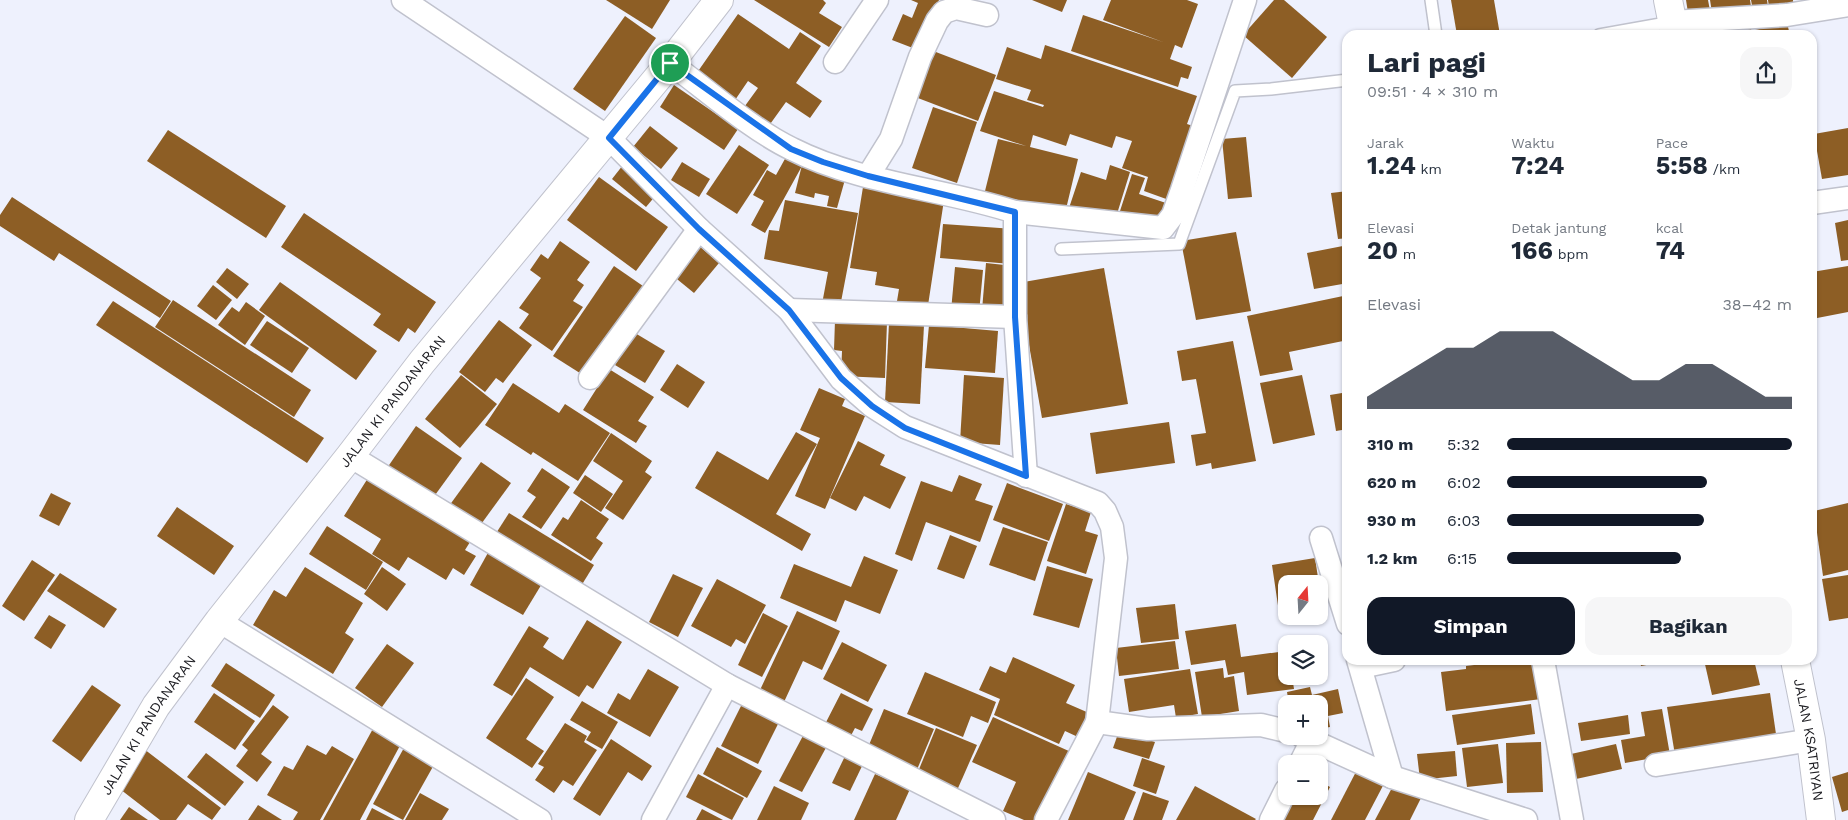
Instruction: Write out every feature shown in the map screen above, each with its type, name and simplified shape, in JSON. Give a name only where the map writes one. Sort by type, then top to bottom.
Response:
[{"type":"main road","name":"JALAN KI PANDANARAN","points":[[89,820],[156,706],[219,621],[422,362],[609,138],[718,0]]},
{"type":"main road","name":"JALAN KSATRIYAN","points":[[1796,665],[1811,740],[1821,820]]},
{"type":"street","points":[[403,0],[609,138],[699,229],[789,310],[841,378],[885,416],[905,428],[1098,503],[1105,511],[1112,528],[1116,558],[1097,722],[1046,820]]},
{"type":"street","points":[[835,62],[877,0]]},
{"type":"street","points":[[670,63],[791,149],[823,162],[868,176],[1015,212],[1163,228],[1173,215],[1182,190],[1245,0]]},
{"type":"street","points":[[1672,19],[1787,15],[1848,5]]},
{"type":"street","points":[[868,176],[891,139],[920,57],[936,21],[944,12],[956,8],[987,15]]},
{"type":"street","points":[[1817,202],[1848,198]]},
{"type":"street","points":[[1015,212],[1015,317],[1026,476]]},
{"type":"street","points":[[590,378],[699,229]]},
{"type":"street","points":[[789,310],[1015,317]]},
{"type":"street","points":[[350,456],[727,685],[994,820]]},
{"type":"street","points":[[1321,538],[1342,605]]},
{"type":"street","points":[[219,621],[540,820]]},
{"type":"street","points":[[1360,665],[1392,777]]},
{"type":"street","points":[[1544,665],[1572,820]]},
{"type":"street","points":[[653,820],[727,685]]},
{"type":"street","points":[[1097,722],[1148,728],[1261,725],[1278,729]]},
{"type":"street","points":[[1656,764],[1811,740]]},
{"type":"street","points":[[1322,745],[1392,777],[1526,820]]},
{"type":"street","points":[[1271,820],[1278,805]]},
{"type":"lane","points":[[1431,0],[1435,30]]},
{"type":"lane","points":[[1622,30],[1672,19]]},
{"type":"lane","points":[[1061,249],[1179,244],[1235,91],[1342,81]]},
{"type":"building","points":[[606,0],[670,0],[652,29]]},
{"type":"building","points":[[754,0],[823,0],[826,3],[819,13],[842,27],[829,47]]},
{"type":"building","points":[[911,0],[939,0],[918,50],[892,40],[903,14],[912,18],[918,3]]},
{"type":"building","points":[[1032,0],[1067,0],[1062,12]]},
{"type":"building","points":[[1111,0],[1187,0],[1198,4],[1182,48],[1175,45],[1170,59],[1192,67],[1188,79],[1181,77],[1178,87],[1071,51],[1083,15],[1163,42],[1103,20]]},
{"type":"building","points":[[1274,0],[1284,0],[1327,37],[1292,78],[1243,35]]},
{"type":"building","points":[[1451,0],[1494,0],[1499,30],[1456,30]]},
{"type":"building","points":[[1686,0],[1708,0],[1711,16],[1689,19]]},
{"type":"building","points":[[1710,0],[1750,0],[1752,13],[1713,19]]},
{"type":"building","points":[[1751,0],[1767,0],[1769,14],[1754,16]]},
{"type":"building","points":[[1768,0],[1793,0],[1794,11],[1770,14]]},
{"type":"building","points":[[738,14],[789,49],[800,32],[821,46],[796,83],[822,101],[810,118],[786,102],[768,127],[742,110],[758,88],[748,81],[733,103],[694,77]]},
{"type":"building","points":[[625,16],[656,38],[605,111],[573,89]]},
{"type":"building","points":[[1787,23],[1789,30],[1755,30]]},
{"type":"building","points":[[1045,45],[1197,96],[1187,124],[1193,126],[1169,200],[1144,191],[1148,177],[1122,168],[1132,141],[1116,136],[1112,148],[1070,134],[1066,146],[1033,135],[1030,147],[1078,159],[1066,209],[1046,204],[1045,210],[984,195],[998,139],[1026,146],[980,131],[994,91],[1043,107],[1044,105],[1027,100],[1031,90],[996,79],[1007,47],[1041,59]]},
{"type":"building","points":[[928,49],[996,75],[978,121],[910,95]]},
{"type":"building","points":[[674,85],[738,129],[724,150],[660,107]]},
{"type":"building","points":[[933,107],[977,122],[957,183],[912,168]]},
{"type":"building","points":[[650,126],[678,148],[661,169],[633,147]]},
{"type":"building","points":[[1848,128],[1848,175],[1822,179],[1817,151],[1817,133]]},
{"type":"building","points":[[168,130],[286,206],[266,238],[147,161]]},
{"type":"building","points":[[1246,137],[1252,197],[1228,199],[1222,139]]},
{"type":"building","points":[[739,145],[769,165],[737,214],[706,194]]},
{"type":"building","points":[[786,157],[802,166],[765,233],[751,225],[764,201],[753,195],[767,170],[776,175]]},
{"type":"building","points":[[682,162],[710,179],[699,197],[671,180]]},
{"type":"building","points":[[623,165],[657,194],[646,207],[612,179]]},
{"type":"building","points":[[802,165],[846,176],[837,208],[827,206],[829,196],[815,193],[814,198],[795,193]]},
{"type":"building","points":[[1110,165],[1130,172],[1112,230],[1068,211],[1081,172],[1106,180]]},
{"type":"building","points":[[1132,174],[1145,178],[1139,194],[1166,203],[1159,224],[1120,211]]},
{"type":"building","points":[[599,177],[668,227],[636,271],[567,220]]},
{"type":"building","points":[[863,187],[944,200],[927,312],[896,307],[899,289],[875,285],[877,272],[850,268]]},
{"type":"building","points":[[1342,192],[1342,239],[1338,239],[1331,193]]},
{"type":"building","points":[[12,197],[171,301],[160,318],[59,253],[54,261],[0,226],[0,215]]},
{"type":"building","points":[[785,200],[858,213],[840,307],[822,304],[828,272],[764,259],[769,230],[779,231]]},
{"type":"building","points":[[304,213],[436,302],[415,333],[408,328],[399,342],[373,325],[381,314],[281,247]]},
{"type":"building","points":[[1848,220],[1848,260],[1841,261],[1835,223]]},
{"type":"building","points":[[943,224],[1014,229],[1011,264],[940,258]]},
{"type":"building","points":[[1236,232],[1251,311],[1196,320],[1181,241]]},
{"type":"building","points":[[560,241],[590,262],[577,280],[584,285],[573,301],[583,307],[552,351],[519,328],[529,314],[519,308],[541,278],[530,270],[541,254],[548,259]]},
{"type":"building","points":[[698,245],[719,263],[694,293],[672,275]]},
{"type":"building","points":[[1342,246],[1342,284],[1314,289],[1307,253]]},
{"type":"building","points":[[986,263],[1014,266],[1010,312],[982,310]]},
{"type":"building","points":[[614,266],[643,286],[583,375],[553,356]]},
{"type":"building","points":[[1848,266],[1848,312],[1817,318],[1817,271]]},
{"type":"building","points":[[955,267],[983,270],[979,313],[951,311]]},
{"type":"building","points":[[227,268],[249,284],[237,299],[216,282]]},
{"type":"building","points":[[1104,268],[1128,404],[1042,418],[1018,283]]},
{"type":"building","points":[[280,282],[377,351],[356,380],[259,310]]},
{"type":"building","points":[[213,285],[232,300],[216,320],[197,306]]},
{"type":"building","points":[[1342,296],[1342,341],[1289,352],[1293,370],[1260,376],[1247,316]]},
{"type":"building","points":[[173,300],[311,390],[294,417],[155,327]]},
{"type":"building","points":[[113,301],[324,438],[307,463],[96,325]]},
{"type":"building","points":[[246,302],[265,316],[245,345],[218,325],[232,307],[239,312]]},
{"type":"building","points":[[499,320],[532,345],[503,383],[496,378],[485,392],[459,372]]},
{"type":"building","points":[[835,320],[887,322],[885,378],[841,376],[842,351],[834,350]]},
{"type":"building","points":[[267,321],[309,348],[292,373],[250,345]]},
{"type":"building","points":[[889,323],[924,325],[920,404],[885,402]]},
{"type":"building","points":[[929,325],[998,331],[995,373],[925,368]]},
{"type":"building","points":[[635,333],[665,351],[645,383],[615,365]]},
{"type":"building","points":[[1233,341],[1256,461],[1212,469],[1211,463],[1196,466],[1191,435],[1206,433],[1196,379],[1182,381],[1177,351]]},
{"type":"building","points":[[677,364],[705,382],[688,408],[660,390]]},
{"type":"building","points":[[609,369],[654,397],[638,421],[647,426],[636,443],[583,410]]},
{"type":"building","points":[[461,375],[497,404],[460,448],[425,419]]},
{"type":"building","points":[[964,375],[1004,378],[1000,445],[960,442]]},
{"type":"building","points":[[1302,375],[1315,435],[1273,444],[1260,383]]},
{"type":"building","points":[[513,383],[559,413],[565,404],[610,433],[578,481],[533,452],[531,455],[485,425]]},
{"type":"building","points":[[819,388],[845,399],[842,406],[865,416],[825,509],[795,496],[820,438],[800,430]]},
{"type":"building","points":[[1342,393],[1342,430],[1336,431],[1330,395]]},
{"type":"building","points":[[1169,422],[1175,463],[1096,474],[1090,433]]},
{"type":"building","points":[[416,426],[462,458],[430,502],[385,471]]},
{"type":"building","points":[[796,432],[817,444],[776,514],[811,534],[802,551],[695,488],[717,451],[768,480]]},
{"type":"building","points":[[611,433],[652,461],[645,472],[652,477],[623,520],[605,508],[623,481],[593,461]]},
{"type":"building","points":[[858,441],[885,455],[880,465],[906,477],[890,509],[864,496],[856,511],[830,498]]},
{"type":"building","points":[[481,462],[511,483],[479,527],[449,506]]},
{"type":"building","points":[[542,468],[570,487],[541,529],[522,517],[536,497],[527,491]]},
{"type":"building","points":[[585,475],[613,494],[601,512],[573,493]]},
{"type":"building","points":[[959,475],[982,484],[975,500],[993,506],[980,542],[926,522],[912,561],[895,554],[921,481],[952,492]]},
{"type":"building","points":[[368,478],[470,542],[465,550],[476,556],[464,575],[453,568],[446,580],[408,557],[399,571],[372,554],[381,539],[344,516]]},
{"type":"building","points":[[1007,483],[1063,504],[1049,541],[993,520]]},
{"type":"building","points":[[51,493],[71,503],[59,526],[39,516]]},
{"type":"building","points":[[581,500],[609,519],[596,538],[603,543],[591,561],[551,535],[563,517],[568,520]]},
{"type":"building","points":[[1848,503],[1848,570],[1823,576],[1817,533],[1817,510]]},
{"type":"building","points":[[1066,504],[1091,512],[1085,531],[1098,535],[1086,574],[1047,561]]},
{"type":"building","points":[[177,507],[234,546],[214,575],[157,536]]},
{"type":"building","points":[[509,513],[594,565],[578,591],[493,538]]},
{"type":"building","points":[[327,526],[383,562],[366,590],[309,554]]},
{"type":"building","points":[[1003,527],[1048,542],[1035,581],[989,565]]},
{"type":"building","points":[[950,535],[977,546],[964,579],[937,569]]},
{"type":"building","points":[[489,551],[543,582],[523,615],[470,585]]},
{"type":"building","points":[[864,556],[898,570],[880,614],[845,600],[836,622],[780,598],[794,564],[851,587]]},
{"type":"building","points":[[1315,558],[1318,575],[1278,575],[1278,606],[1272,565]]},
{"type":"building","points":[[32,560],[55,575],[24,621],[2,606]]},
{"type":"building","points":[[1047,566],[1093,579],[1079,628],[1033,615]]},
{"type":"building","points":[[305,567],[363,603],[345,633],[354,639],[333,674],[253,625],[274,590],[286,597]]},
{"type":"building","points":[[382,567],[406,584],[387,611],[364,594]]},
{"type":"building","points":[[60,573],[117,609],[104,628],[47,591]]},
{"type":"building","points":[[673,574],[703,588],[678,637],[649,622]]},
{"type":"building","points":[[1848,575],[1848,618],[1829,621],[1822,579]]},
{"type":"building","points":[[717,579],[766,605],[745,644],[736,639],[731,647],[691,626]]},
{"type":"building","points":[[1175,604],[1179,639],[1141,643],[1136,608]]},
{"type":"building","points":[[797,611],[840,631],[822,670],[803,661],[784,702],[760,690]]},
{"type":"building","points":[[763,613],[788,626],[762,677],[738,665]]},
{"type":"building","points":[[49,615],[66,625],[51,649],[34,638]]},
{"type":"building","points":[[587,620],[622,642],[593,689],[587,685],[579,697],[530,667],[512,696],[493,685],[529,626],[549,638],[543,647],[563,660]]},
{"type":"building","points":[[1236,624],[1241,657],[1278,652],[1278,685],[1293,685],[1294,689],[1247,695],[1244,672],[1228,675],[1225,660],[1191,665],[1185,631]]},
{"type":"building","points":[[1175,641],[1179,669],[1119,676],[1116,648]]},
{"type":"building","points":[[842,642],[887,665],[868,702],[823,679]]},
{"type":"building","points":[[387,644],[414,663],[382,707],[355,688]]},
{"type":"building","points":[[1013,657],[1075,685],[1066,703],[1089,713],[1078,737],[1065,731],[1059,744],[994,715],[1000,699],[979,690],[990,666],[1006,673]]},
{"type":"building","points":[[226,663],[275,695],[260,718],[211,686]]},
{"type":"building","points":[[1537,665],[1541,699],[1446,711],[1441,672],[1466,669],[1466,666]]},
{"type":"building","points":[[1705,665],[1755,665],[1760,685],[1712,695]]},
{"type":"building","points":[[1223,668],[1224,678],[1234,676],[1239,711],[1202,717],[1195,672]]},
{"type":"building","points":[[648,669],[679,687],[650,737],[607,713],[618,693],[630,700]]},
{"type":"building","points":[[1190,669],[1198,714],[1176,718],[1174,705],[1129,712],[1124,679]]},
{"type":"building","points":[[925,672],[996,702],[988,723],[971,716],[963,737],[907,714]]},
{"type":"building","points":[[526,678],[554,697],[526,739],[544,751],[532,768],[486,738]]},
{"type":"building","points":[[92,685],[121,705],[81,762],[52,741]]},
{"type":"building","points":[[1310,687],[1312,695],[1288,695],[1287,692]]},
{"type":"building","points":[[1338,689],[1343,713],[1328,716],[1328,695],[1312,695]]},
{"type":"building","points":[[214,693],[255,721],[235,750],[194,722]]},
{"type":"building","points":[[841,693],[873,709],[862,731],[855,728],[847,743],[822,730]]},
{"type":"building","points":[[1770,693],[1777,741],[1675,755],[1667,707]]},
{"type":"building","points":[[582,701],[618,722],[602,749],[586,740],[591,732],[570,720]]},
{"type":"building","points":[[743,702],[780,720],[758,764],[721,746]]},
{"type":"building","points":[[1531,704],[1535,734],[1457,745],[1452,715]]},
{"type":"building","points":[[273,705],[289,717],[261,754],[272,762],[257,782],[236,766],[248,750],[242,745]]},
{"type":"building","points":[[884,709],[934,729],[916,772],[866,752]]},
{"type":"building","points":[[1662,709],[1670,755],[1625,763],[1621,740],[1645,736],[1641,712]]},
{"type":"building","points":[[1628,715],[1630,734],[1581,741],[1578,723]]},
{"type":"building","points":[[993,717],[1071,752],[1040,820],[1024,820],[1003,811],[1016,782],[972,762]]},
{"type":"building","points":[[565,723],[587,736],[584,742],[597,750],[573,786],[563,780],[554,793],[535,780],[544,767],[538,764]]},
{"type":"building","points":[[375,725],[403,740],[360,820],[323,820]]},
{"type":"building","points":[[936,728],[977,745],[955,795],[915,779]]},
{"type":"building","points":[[1119,731],[1155,742],[1149,759],[1113,748]]},
{"type":"building","points":[[805,732],[828,744],[802,792],[779,781]]},
{"type":"building","points":[[611,739],[652,766],[642,781],[628,772],[600,816],[573,799]]},
{"type":"building","points":[[1541,742],[1543,792],[1507,793],[1506,743]]},
{"type":"building","points":[[1498,744],[1503,783],[1467,787],[1462,748]]},
{"type":"building","points":[[1616,744],[1622,769],[1576,779],[1571,754]]},
{"type":"building","points":[[307,745],[326,755],[332,746],[354,759],[320,820],[293,820],[298,812],[267,795],[284,766],[293,770]]},
{"type":"building","points":[[405,746],[435,763],[403,820],[373,804]]},
{"type":"building","points":[[717,747],[762,771],[747,798],[703,774]]},
{"type":"building","points":[[144,749],[221,808],[212,820],[188,804],[176,820],[160,820],[116,786]]},
{"type":"building","points":[[1455,751],[1457,776],[1420,780],[1417,754]]},
{"type":"building","points":[[206,753],[244,782],[225,806],[187,777]]},
{"type":"building","points":[[846,754],[864,762],[850,791],[832,783]]},
{"type":"building","points":[[1142,758],[1165,766],[1156,794],[1133,786]]},
{"type":"building","points":[[1359,766],[1386,780],[1365,820],[1331,820]]},
{"type":"building","points":[[1088,772],[1136,792],[1124,820],[1068,820]]},
{"type":"building","points":[[1848,772],[1848,810],[1842,812],[1832,777]]},
{"type":"building","points":[[698,774],[744,798],[732,820],[686,797]]},
{"type":"building","points":[[875,774],[910,789],[896,820],[854,820]]},
{"type":"building","points":[[1394,784],[1421,798],[1410,820],[1375,820]]},
{"type":"building","points":[[774,786],[809,803],[801,820],[757,820]]},
{"type":"building","points":[[1195,786],[1256,819],[1176,820]]},
{"type":"building","points":[[1143,792],[1169,801],[1162,820],[1133,820]]},
{"type":"building","points":[[420,793],[449,809],[442,820],[405,820]]},
{"type":"building","points":[[258,805],[282,820],[248,820]]},
{"type":"building","points":[[1282,805],[1321,805],[1313,820],[1274,820]]},
{"type":"building","points":[[129,807],[148,820],[120,820]]},
{"type":"building","points":[[372,808],[395,820],[366,820]]},
{"type":"building","points":[[702,809],[723,820],[696,820]]},
{"type":"route","points":[[670,63],[761,130],[791,149],[823,162],[868,176],[926,188],[1015,212],[1015,317],[1026,476],[905,428],[872,406],[841,378],[789,310],[699,229],[609,138],[670,63]]}]
